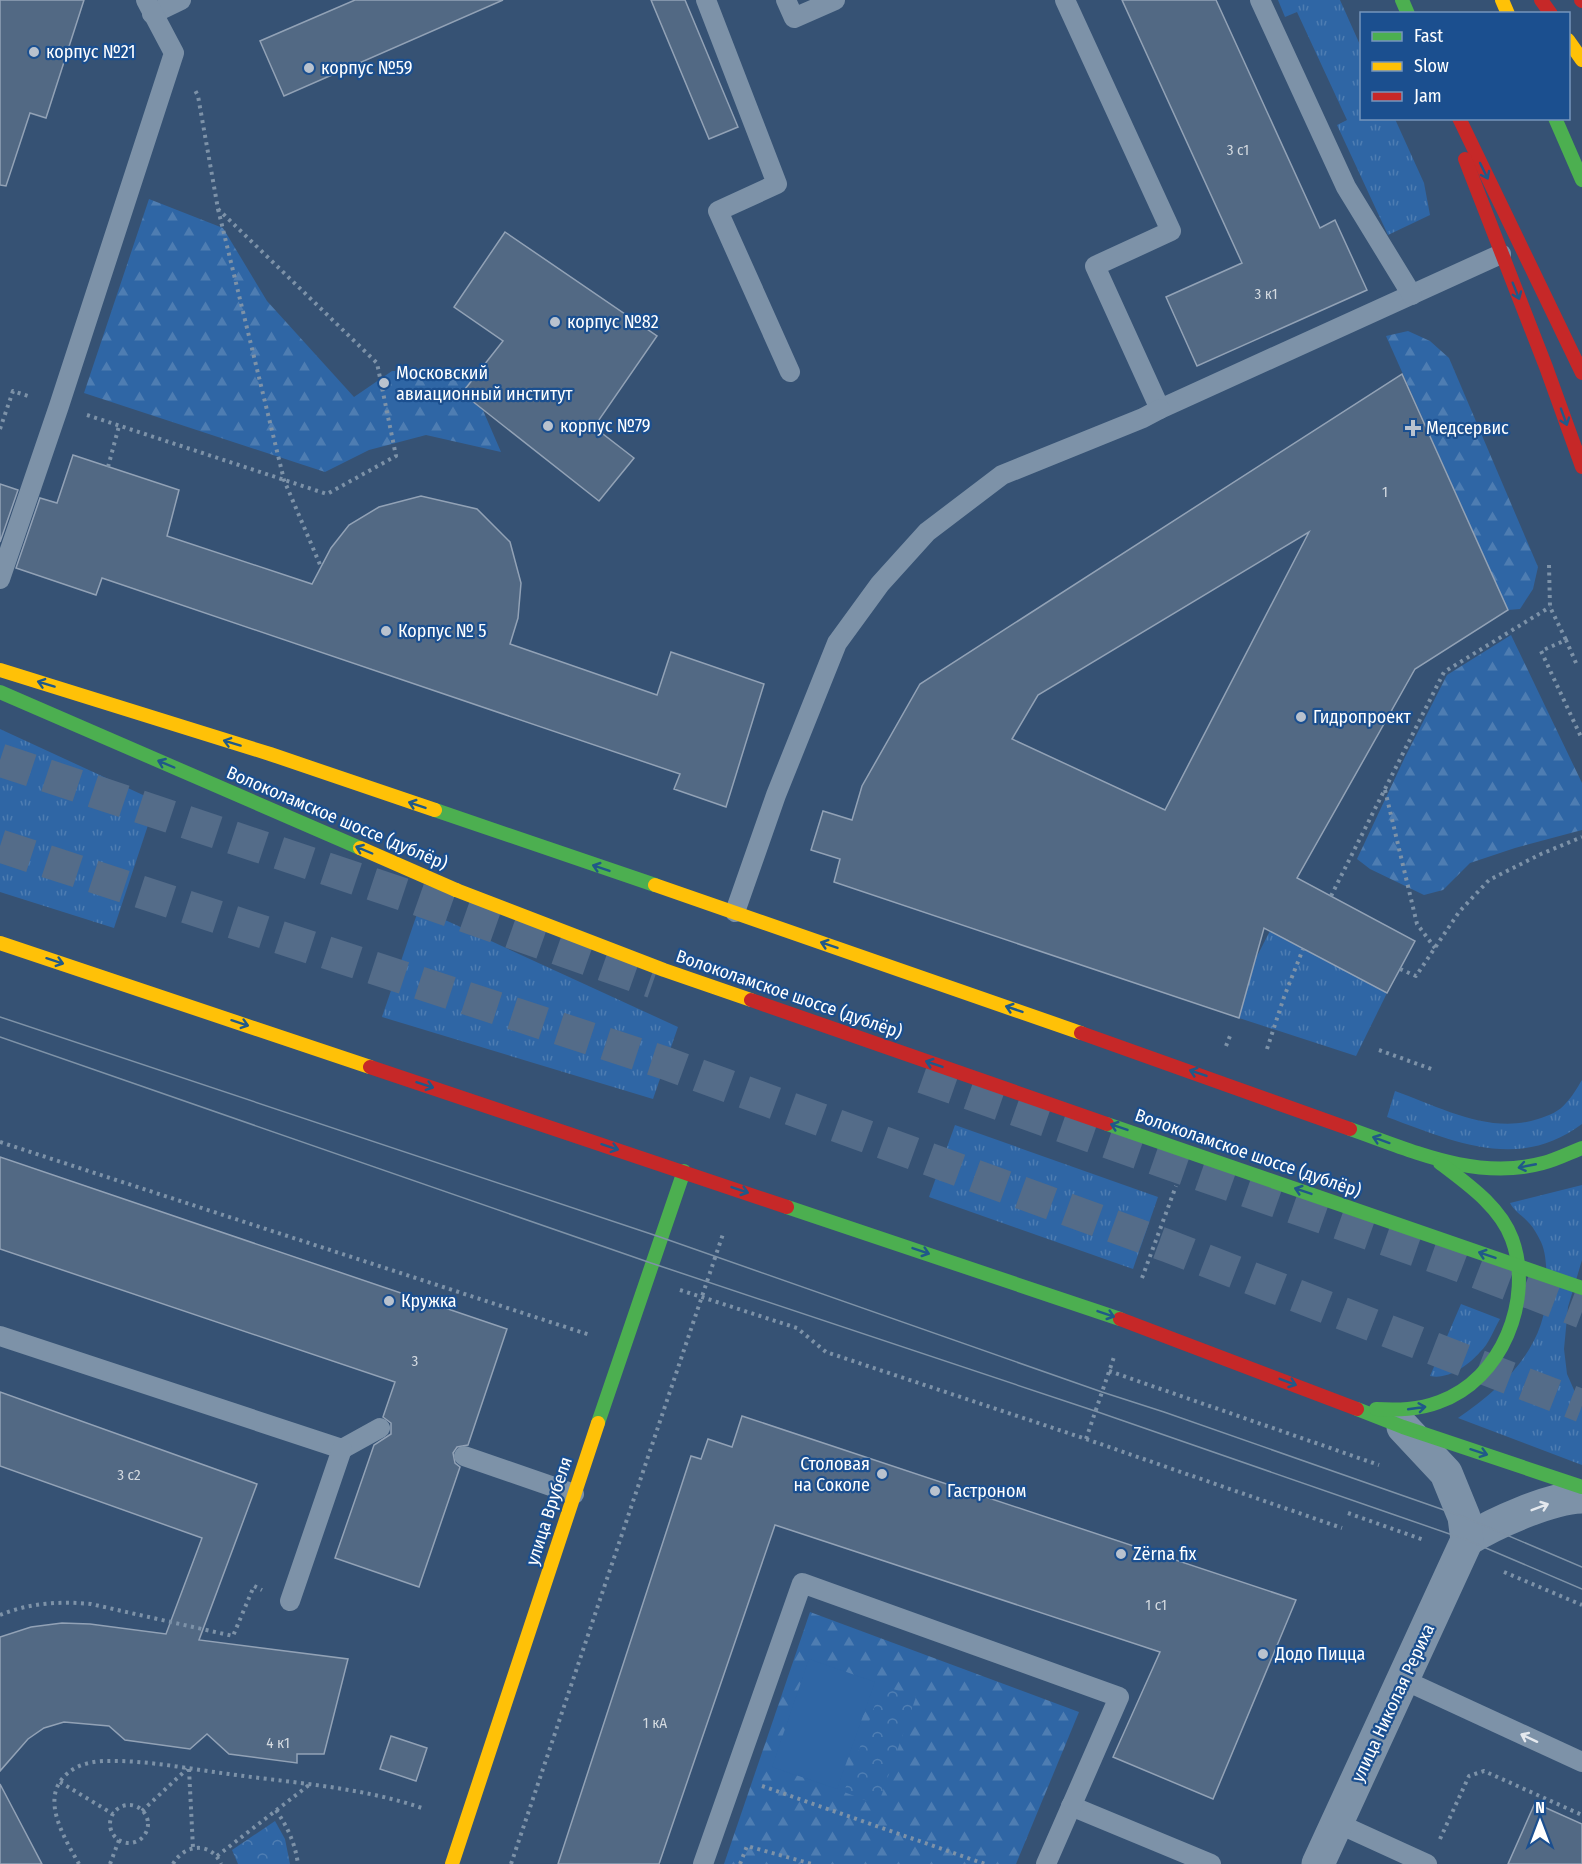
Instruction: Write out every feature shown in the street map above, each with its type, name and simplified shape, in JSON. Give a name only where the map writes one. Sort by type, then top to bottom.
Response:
[{"type":"main road","points":[[1570,42],[1582,60]]},
{"type":"main road","points":[[1450,120],[1546,367],[1582,467]]},
{"type":"main road","points":[[1460,120],[1582,373]]},
{"type":"main road","points":[[1556,120],[1582,180]]},
{"type":"main road","points":[[0,670],[270,754],[735,912],[1214,1079],[1436,1160],[1481,1169],[1511,1169],[1544,1163],[1582,1148]]},
{"type":"main road","name":"Волоколамское шоссе (дублёр)","points":[[0,692],[456,890],[675,974],[1582,1288]]},
{"type":"main road","points":[[0,943],[1126,1321],[1403,1427],[1582,1486]]},
{"type":"main road","points":[[1338,1401],[1388,1411],[1423,1408],[1451,1398],[1478,1377],[1501,1351],[1514,1320],[1521,1289],[1512,1238],[1477,1193],[1436,1160]]},
{"type":"main road","name":"улица Врубеля","points":[[452,1864],[642,1290],[684,1171]]},
{"type":"street","points":[[1403,1427],[1446,1473],[1464,1517],[1467,1540],[1489,1527],[1565,1497],[1582,1497]]},
{"type":"street","name":"улица Николая Рериха","points":[[1318,1864],[1467,1540]]},
{"type":"lane","points":[[0,579],[174,53],[149,7],[181,0]]},
{"type":"lane","points":[[706,0],[777,184],[718,211],[790,372]]},
{"type":"lane","points":[[786,0],[794,18],[835,0]]},
{"type":"lane","points":[[1065,0],[1171,231],[1095,266],[1160,409]]},
{"type":"lane","points":[[1260,0],[1346,187],[1412,295]]},
{"type":"lane","points":[[735,912],[776,795],[837,643],[880,584],[927,532],[1002,475],[1143,418],[1501,254]]},
{"type":"lane","points":[[0,1336],[342,1449]]},
{"type":"lane","points":[[290,1601],[342,1449],[380,1428]]},
{"type":"lane","points":[[464,1456],[574,1494]]},
{"type":"lane","points":[[703,1864],[802,1583],[1119,1697],[1046,1864]]},
{"type":"lane","points":[[1404,1680],[1582,1762]]},
{"type":"lane","points":[[1071,1806],[1211,1864]]},
{"type":"lane","points":[[1337,1823],[1427,1864]]},
{"type":"path","points":[[174,53],[198,96],[218,208],[284,480],[321,567]]},
{"type":"path","points":[[0,429],[13,391],[327,494],[396,456],[377,363],[218,208]]},
{"type":"path","points":[[108,467],[119,426]]},
{"type":"path","points":[[1549,565],[1550,607],[1576,663]]},
{"type":"path","points":[[1331,896],[1444,672],[1550,607]]},
{"type":"path","points":[[1566,640],[1541,651],[1582,739]]},
{"type":"path","points":[[1385,790],[1417,924],[1435,948]]},
{"type":"path","points":[[1400,969],[1416,976],[1459,912],[1489,880],[1582,837]]},
{"type":"path","points":[[1267,1049],[1303,949]]},
{"type":"path","points":[[1379,1050],[1434,1070]]},
{"type":"path","points":[[1142,1278],[1179,1178]]},
{"type":"path","points":[[511,1864],[723,1234]]},
{"type":"path","points":[[1086,1438],[1109,1371],[1379,1465]]},
{"type":"path","points":[[1348,1513],[1424,1540]]},
{"type":"path","points":[[1504,1572],[1582,1605]]},
{"type":"path","points":[[0,1615],[44,1603],[85,1603],[233,1636],[254,1586],[290,1601]]},
{"type":"path","points":[[79,1864],[56,1816],[56,1793],[60,1782],[69,1772],[83,1765],[104,1761],[134,1761],[309,1785],[367,1794],[422,1808]]},
{"type":"path","points":[[142,1811],[188,1769]]},
{"type":"path","points":[[188,1769],[193,1848]]},
{"type":"path","points":[[1437,1844],[1469,1776],[1485,1771],[1582,1815]]},
{"type":"path","points":[[734,1776],[986,1864]]},
{"type":"path","points":[[60,1782],[113,1814]]},
{"type":"path","points":[[217,1856],[309,1785]]},
{"type":"path","points":[[124,1806],[134,1806],[142,1811],[147,1820],[147,1829],[142,1838],[133,1842],[123,1842],[115,1837],[110,1829],[110,1819],[115,1810],[124,1806]]},
{"type":"path","points":[[276,1810],[295,1845],[298,1864]]},
{"type":"path","points":[[110,1864],[119,1840]]},
{"type":"path","points":[[740,1864],[747,1846],[809,1864]]},
{"type":"path","points":[[173,1864],[177,1856],[198,1847],[210,1850],[221,1864]]},
{"type":"green space","points":[[1278,0],[1340,0],[1360,45],[1360,120],[1395,120],[1424,183],[1430,215],[1388,235],[1337,125],[1347,120],[1297,12],[1285,17]]},
{"type":"green space","points":[[149,199],[223,228],[267,301],[354,397],[392,371],[466,371],[501,452],[426,435],[369,450],[325,472],[84,393]]},
{"type":"green space","points":[[1408,331],[1430,341],[1449,358],[1538,567],[1533,589],[1520,609],[1508,610],[1386,336]]},
{"type":"green space","points":[[1511,635],[1582,783],[1582,830],[1470,863],[1443,890],[1424,895],[1370,869],[1357,859],[1447,675]]},
{"type":"green space","points":[[0,729],[156,801],[114,928],[0,892]]},
{"type":"green space","points":[[419,908],[678,1027],[653,1099],[382,1017]]},
{"type":"green space","points":[[1270,931],[1387,993],[1356,1056],[1239,1018],[1256,958]]},
{"type":"green space","points":[[1582,1080],[1582,1124],[1558,1138],[1534,1147],[1485,1148],[1436,1135],[1387,1117],[1395,1091],[1465,1117],[1502,1124],[1520,1123],[1542,1118],[1557,1111],[1570,1098]]},
{"type":"green space","points":[[955,1125],[1158,1197],[1133,1269],[929,1197]]},
{"type":"green space","points":[[1582,1185],[1582,1260],[1568,1307],[1564,1349],[1567,1374],[1582,1408],[1582,1465],[1458,1418],[1509,1376],[1533,1342],[1541,1323],[1546,1302],[1547,1278],[1544,1251],[1533,1227],[1510,1203]]},
{"type":"green space","points":[[1461,1304],[1500,1319],[1486,1345],[1470,1362],[1451,1374],[1430,1376]]},
{"type":"green space","points":[[810,1612],[1079,1712],[1016,1864],[724,1864]]},
{"type":"green space","points":[[809,1659],[875,1682],[837,1789],[772,1767]]},
{"type":"green space","points":[[882,1685],[916,1697],[878,1805],[844,1792]]},
{"type":"green space","points":[[275,1821],[285,1839],[290,1864],[238,1864],[232,1850]]},
{"type":"building","name":"корпус №21","points":[[0,0],[84,0],[46,118],[30,113],[6,186],[0,185]]},
{"type":"building","name":"корпус №59","points":[[355,0],[503,0],[284,96],[260,41]]},
{"type":"building","points":[[651,0],[685,0],[738,127],[709,139]]},
{"type":"building","points":[[1122,0],[1216,0],[1320,228],[1335,220],[1367,290],[1197,366],[1166,297],[1242,263]]},
{"type":"building","points":[[505,232],[657,336],[594,427],[634,458],[599,501],[462,393],[503,341],[454,307]]},
{"type":"building","name":"Гидропроект","points":[[1402,374],[1508,610],[1415,669],[1297,878],[1415,941],[1387,993],[1264,928],[1239,1018],[834,882],[840,859],[811,850],[823,811],[852,820],[862,786],[920,684]],"holes":[[[1309,532],[1165,810],[1012,739],[1038,695]]]},
{"type":"building","name":"Корпус № 5","points":[[73,455],[179,490],[167,536],[312,584],[331,548],[349,525],[379,507],[421,496],[477,509],[510,542],[521,583],[518,618],[510,644],[657,695],[671,652],[764,684],[726,807],[674,789],[680,774],[102,578],[96,595],[16,568],[40,498],[57,503]]},
{"type":"building","points":[[0,484],[18,490],[0,542]]},
{"type":"building","points":[[0,1157],[507,1329],[468,1445],[457,1447],[453,1453],[455,1463],[460,1467],[419,1587],[335,1558],[374,1445],[391,1434],[391,1423],[383,1417],[395,1382],[0,1249]]},
{"type":"building","points":[[0,1392],[257,1484],[199,1640],[348,1659],[324,1754],[297,1754],[297,1763],[229,1754],[207,1734],[190,1749],[125,1740],[109,1726],[64,1722],[44,1728],[28,1739],[0,1771],[0,1637],[31,1627],[62,1623],[90,1624],[166,1634],[202,1538],[0,1466]]},
{"type":"building","points":[[742,1416],[1296,1600],[1213,1799],[1113,1757],[1160,1652],[775,1525],[659,1864],[558,1864],[691,1456],[701,1459],[708,1439],[732,1447]]},
{"type":"building","points":[[391,1736],[427,1748],[416,1781],[380,1769]]},
{"type":"building","points":[[0,1784],[42,1864],[0,1864]]},
{"type":"building","points":[[1535,1803],[1582,1824],[1582,1864],[1508,1864]]},
{"type":"tunnel","points":[[0,760],[414,898],[653,982]]},
{"type":"tunnel","points":[[0,846],[665,1063],[1168,1246],[1582,1406]]},
{"type":"tunnel","points":[[923,1077],[1453,1263],[1582,1312]]},
{"type":"tram line","points":[[0,1017],[660,1237],[1164,1412],[1464,1517],[1582,1567]]},
{"type":"tram line","points":[[0,1037],[651,1263],[1095,1411],[1467,1540],[1582,1589]]},
{"type":"traffic: fast","points":[[1402,0],[1407,12]]},
{"type":"traffic: fast","points":[[1556,120],[1582,180]]},
{"type":"traffic: fast","points":[[0,692],[360,848]]},
{"type":"traffic: fast","points":[[435,810],[655,885]]},
{"type":"traffic: fast","points":[[1107,1124],[1582,1288]]},
{"type":"traffic: fast","points":[[1350,1129],[1445,1161],[1493,1168],[1518,1168],[1543,1163],[1582,1148]]},
{"type":"traffic: fast","points":[[1376,1409],[1423,1407],[1461,1391],[1480,1376],[1496,1357],[1515,1311],[1519,1287],[1518,1262],[1507,1227],[1481,1196],[1440,1163]]},
{"type":"traffic: fast","points":[[598,1423],[684,1171]]},
{"type":"traffic: fast","points":[[787,1207],[1120,1319]]},
{"type":"traffic: fast","points":[[1357,1409],[1403,1427],[1582,1487]]},
{"type":"traffic: slow","points":[[1502,0],[1507,12]]},
{"type":"traffic: slow","points":[[1570,43],[1582,60]]},
{"type":"traffic: slow","points":[[0,670],[270,754],[435,810]]},
{"type":"traffic: slow","points":[[360,848],[456,890]]},
{"type":"traffic: slow","points":[[655,885],[1081,1033]]},
{"type":"traffic: slow","points":[[456,890],[664,970],[751,1000]]},
{"type":"traffic: slow","points":[[0,943],[370,1067]]},
{"type":"traffic: slow","points":[[452,1864],[598,1423]]},
{"type":"traffic: jam","points":[[1541,0],[1550,12]]},
{"type":"traffic: jam","points":[[1460,120],[1582,373]]},
{"type":"traffic: jam","points":[[1465,159],[1546,367],[1582,467]]},
{"type":"traffic: jam","points":[[751,1000],[1107,1124]]},
{"type":"traffic: jam","points":[[1081,1033],[1350,1129]]},
{"type":"traffic: jam","points":[[370,1067],[787,1207]]},
{"type":"traffic: jam","points":[[1120,1319],[1357,1409]]},
{"type":"place","name":"корпус №21","points":[[34,52]]},
{"type":"place","name":"корпус №59","points":[[309,68]]},
{"type":"place","name":"корпус №82","points":[[555,322]]},
{"type":"place","name":"Московский авиационный институт","points":[[384,383]]},
{"type":"place","name":"корпус №79","points":[[548,426]]},
{"type":"place","name":"Медсервис","points":[[1413,428]]},
{"type":"place","name":"Корпус № 5","points":[[386,631]]},
{"type":"place","name":"Гидропроект","points":[[1301,717]]},
{"type":"place","name":"Кружка","points":[[389,1301]]},
{"type":"place","name":"Столовая на Соколе","points":[[882,1474]]},
{"type":"place","name":"Гастроном","points":[[935,1491]]},
{"type":"place","name":"Zёrna fix","points":[[1121,1554]]},
{"type":"place","name":"Додо Пицца","points":[[1263,1654]]}]
